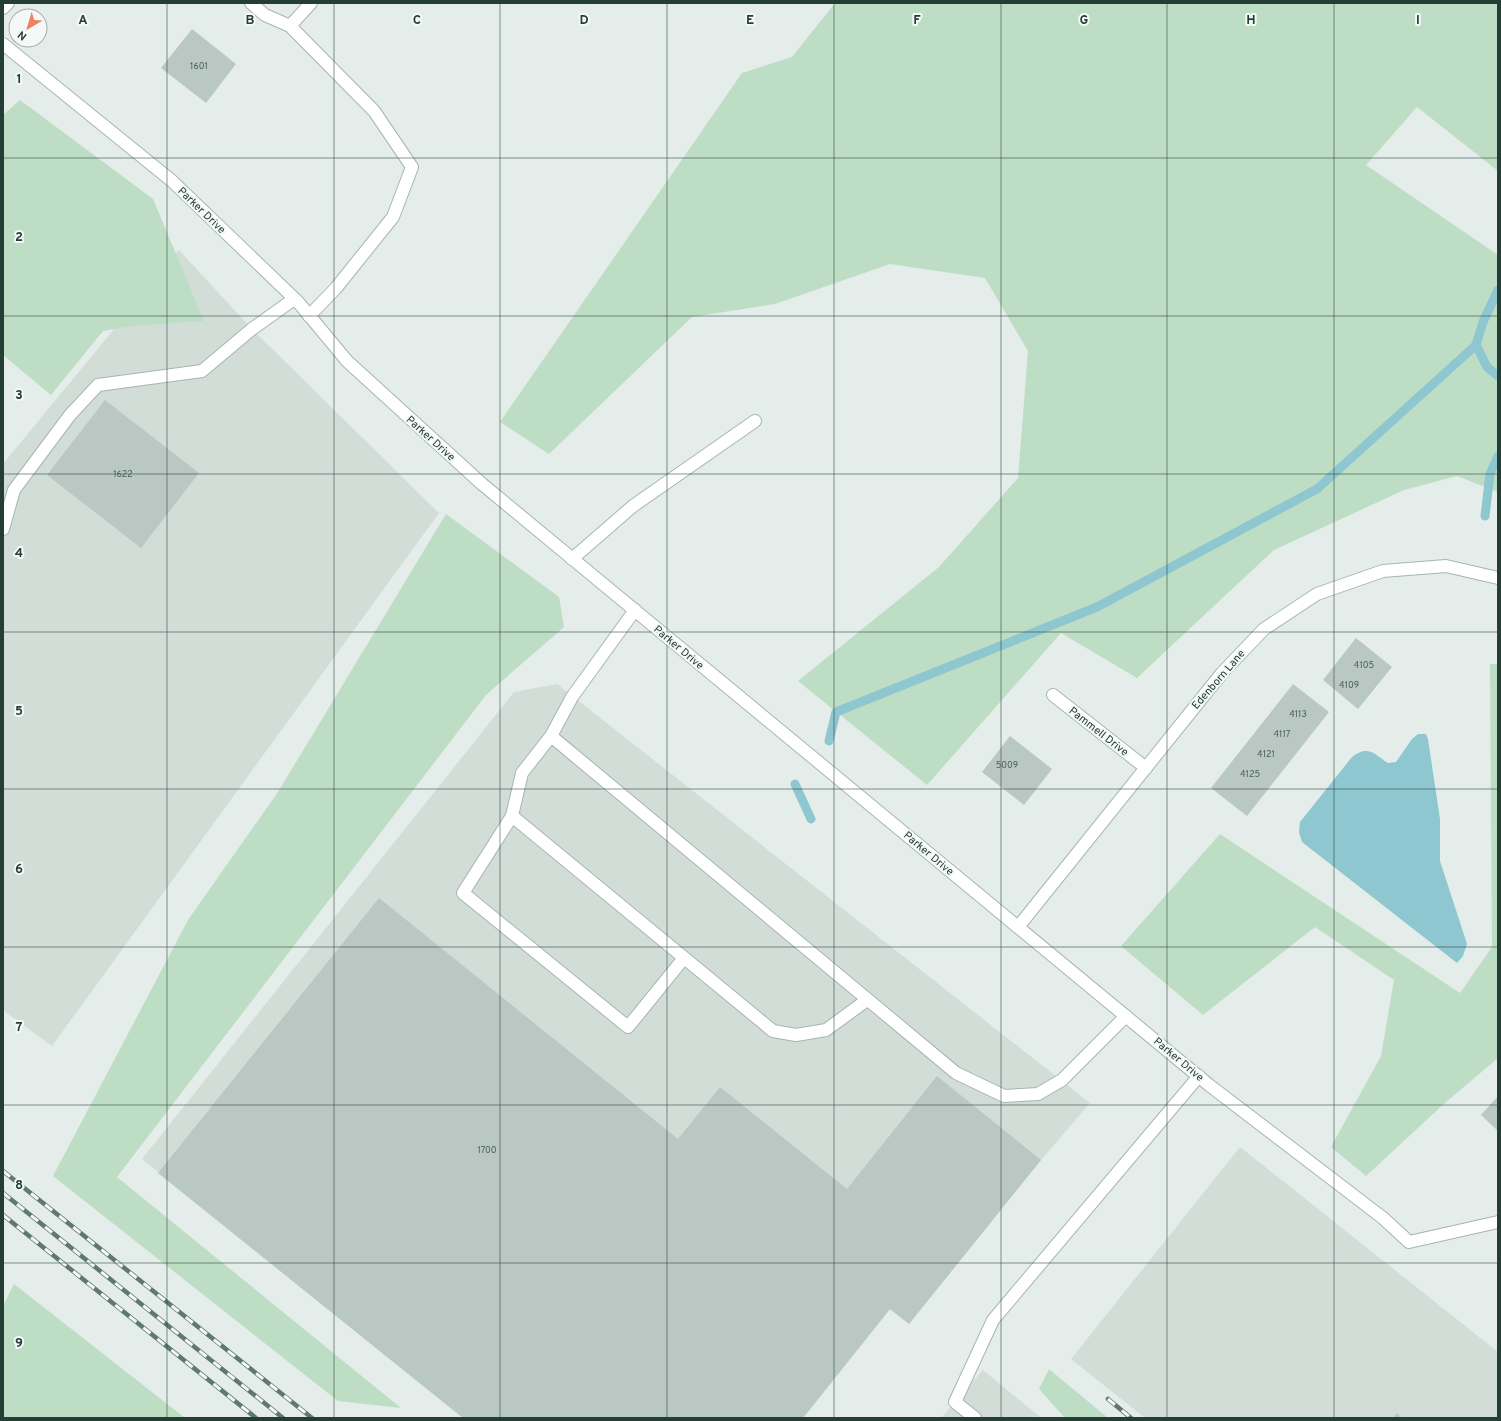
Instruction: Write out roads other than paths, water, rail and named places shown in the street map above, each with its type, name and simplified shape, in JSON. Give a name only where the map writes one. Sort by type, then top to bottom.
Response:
[{"type":"street","points":[[3,8],[8,3]]},
{"type":"street","points":[[251,3],[265,16],[290,26],[374,111],[412,168],[393,217],[336,288],[309,316]]},
{"type":"street","points":[[290,26],[311,3]]},
{"type":"street","name":"Parker Drive","points":[[3,44],[172,180],[294,299],[347,361],[482,484],[1199,1076],[1383,1218],[1408,1242],[1498,1222]]},
{"type":"street","points":[[3,529],[14,490],[70,415],[98,385],[202,371],[252,329],[294,299]]},
{"type":"street","points":[[572,559],[633,506],[755,420]]},
{"type":"street","name":"Edenborn Lane","points":[[1018,927],[1222,673],[1264,628],[1317,594],[1383,571],[1446,566],[1498,578]]},
{"type":"street","points":[[635,610],[572,696],[551,736],[522,773],[512,816],[463,893],[628,1026],[684,958]]},
{"type":"street","name":"Pammell Drive","points":[[1053,695],[1146,768]]},
{"type":"street","points":[[551,736],[956,1073],[1004,1096],[1038,1094],[1062,1080],[1126,1016]]},
{"type":"street","points":[[512,816],[773,1030],[796,1035],[826,1030],[867,1000]]},
{"type":"street","points":[[974,1418],[955,1402],[994,1320],[1199,1076]]},
{"type":"water","points":[[1418,734],[1426,734],[1428,739],[1440,819],[1440,861],[1467,944],[1463,956],[1457,963],[1302,842],[1299,832],[1300,822],[1352,757],[1362,751],[1366,751],[1388,763],[1396,762],[1412,739]]},
{"type":"waterway","points":[[829,741],[836,712],[1097,607],[1317,489],[1476,345],[1483,322],[1498,290]]},
{"type":"waterway","points":[[1476,345],[1487,367],[1498,376]]},
{"type":"waterway","points":[[1485,516],[1490,474],[1498,456]]},
{"type":"waterway","points":[[795,784],[811,819]]},
{"type":"railway","points":[[3,1171],[312,1418]]},
{"type":"railway","points":[[3,1193],[283,1418]]},
{"type":"railway","points":[[3,1215],[256,1418]]},
{"type":"railway","points":[[1108,1399],[1131,1418]]}]
